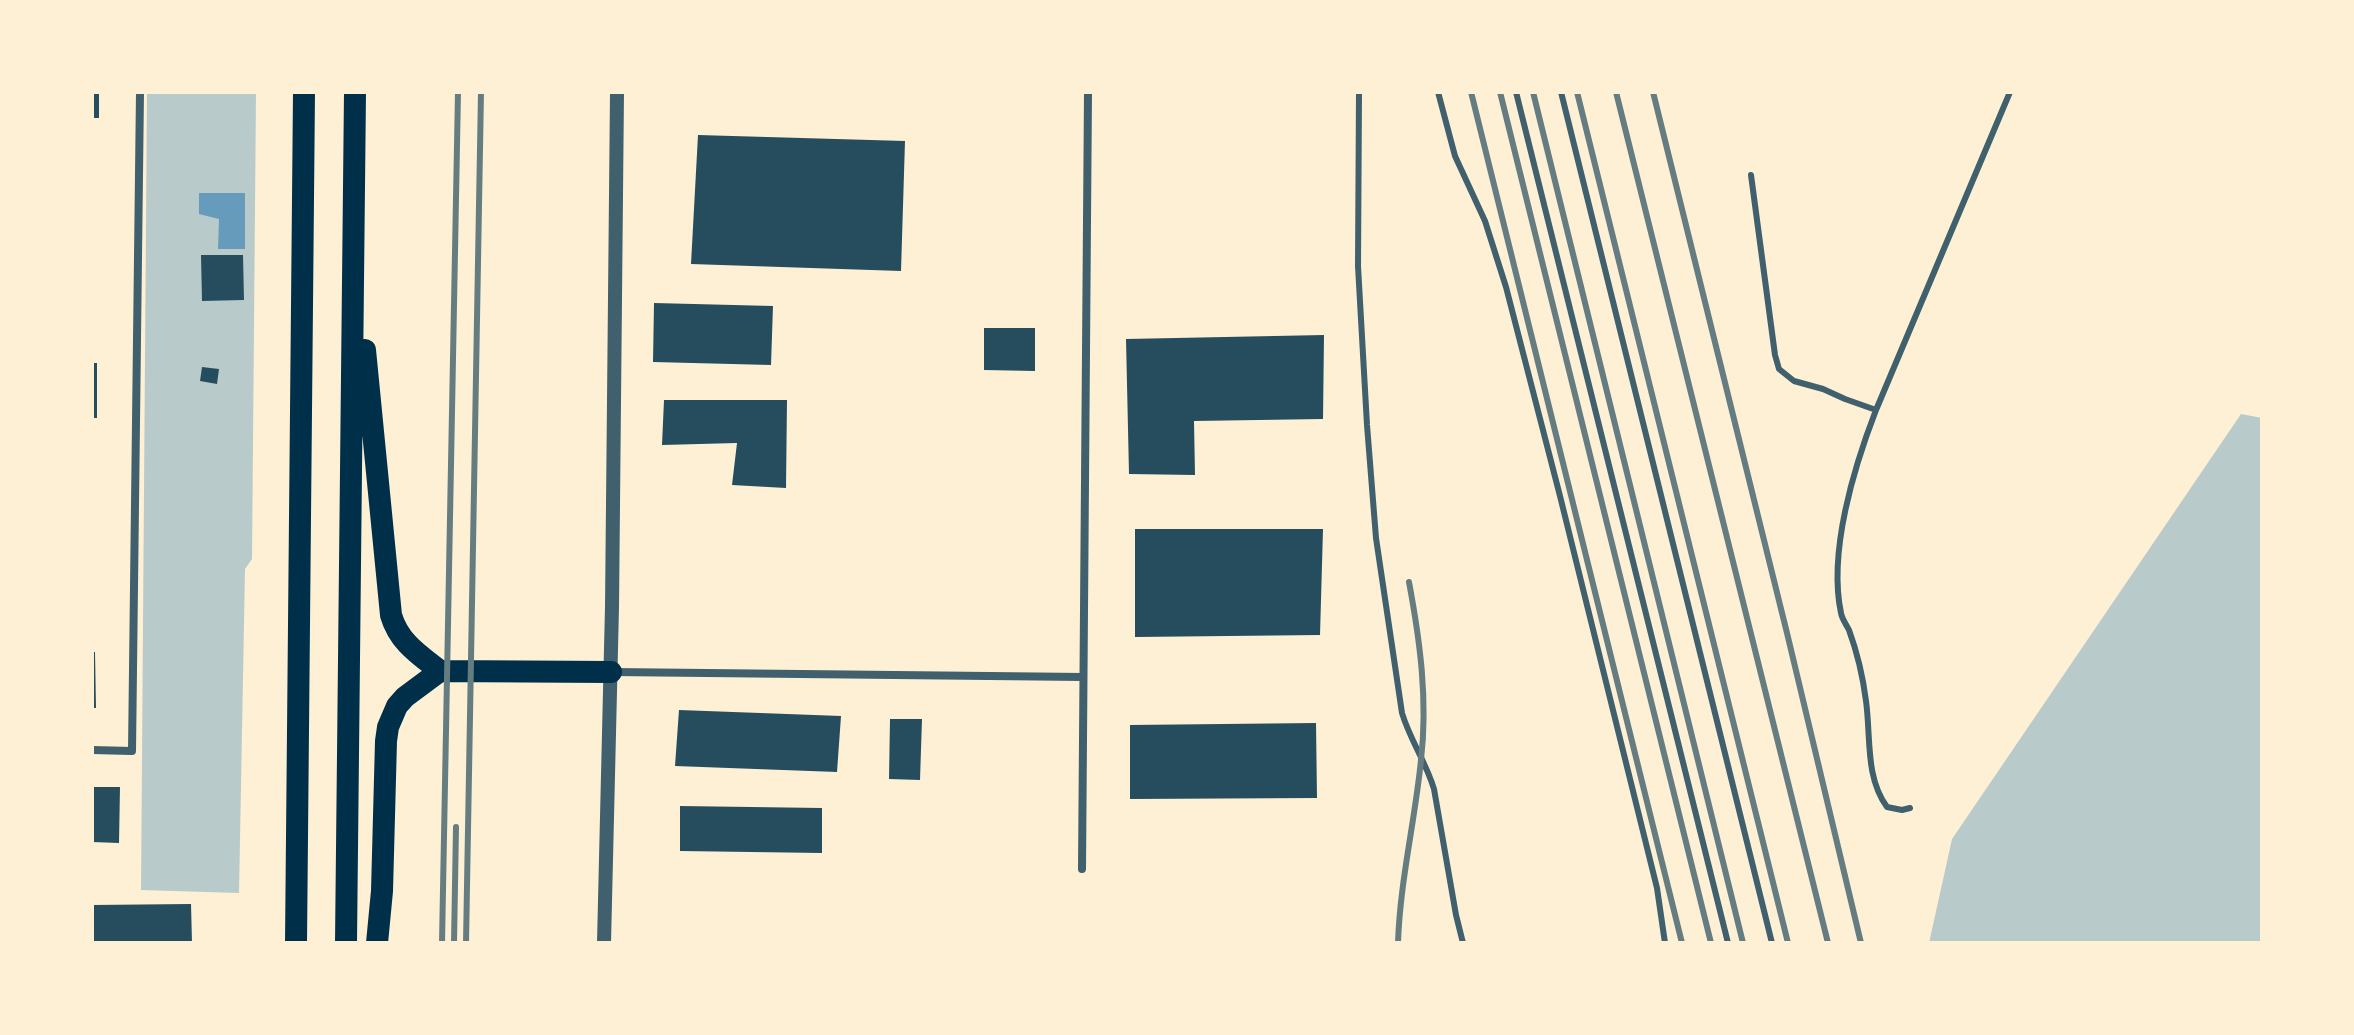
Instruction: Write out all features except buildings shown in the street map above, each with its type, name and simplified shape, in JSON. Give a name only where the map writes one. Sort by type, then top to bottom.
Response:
[{"type":"highway","points":[[296,943],[304,92]]},
{"type":"highway","points":[[346,943],[355,92]]},
{"type":"highway","points":[[354,251],[391,615],[404,643],[434,671],[611,672]]},
{"type":"highway","points":[[377,943],[388,727],[397,706],[434,671]]},
{"type":"street","points":[[92,750],[132,751],[140,92]]},
{"type":"street","points":[[604,943],[611,672],[617,92]]},
{"type":"street","points":[[1082,869],[1088,92]]},
{"type":"street","points":[[611,672],[1083,677]]},
{"type":"lane","points":[[1359,92],[1358,266],[1376,538],[1402,713],[1409,736],[1430,774],[1434,789],[1463,943]]},
{"type":"lane","points":[[1438,92],[1455,156],[1485,221],[1506,287],[1657,888],[1665,943]]},
{"type":"lane","points":[[1516,92],[1728,943]]},
{"type":"lane","points":[[1561,92],[1772,943]]},
{"type":"lane","points":[[1910,808],[1887,807],[1875,790],[1866,697],[1852,640],[1841,615],[1838,584],[1841,541],[1851,487],[1876,410],[2010,92]]},
{"type":"lane","points":[[1751,175],[1776,363],[1782,373],[1794,381],[1876,410]]},
{"type":"shaded area","points":[[147,92],[256,92],[252,559],[245,569],[239,893],[141,890]]},
{"type":"shaded area","points":[[2241,414],[2262,418],[2262,943],[1929,943],[1952,839]]},
{"type":"water","points":[[199,193],[245,193],[245,249],[218,249],[219,219],[199,214]]},
{"type":"railway","points":[[442,943],[458,92]]},
{"type":"railway","points":[[466,943],[481,92]]},
{"type":"railway","points":[[1471,92],[1682,943]]},
{"type":"railway","points":[[1500,92],[1711,943]]},
{"type":"railway","points":[[1533,92],[1743,943]]},
{"type":"railway","points":[[1577,92],[1788,943]]},
{"type":"railway","points":[[1616,92],[1828,943]]},
{"type":"railway","points":[[1653,92],[1861,943]]},
{"type":"railway","points":[[1398,943],[1424,715],[1422,671],[1409,582]]},
{"type":"railway","points":[[454,943],[456,827]]}]
